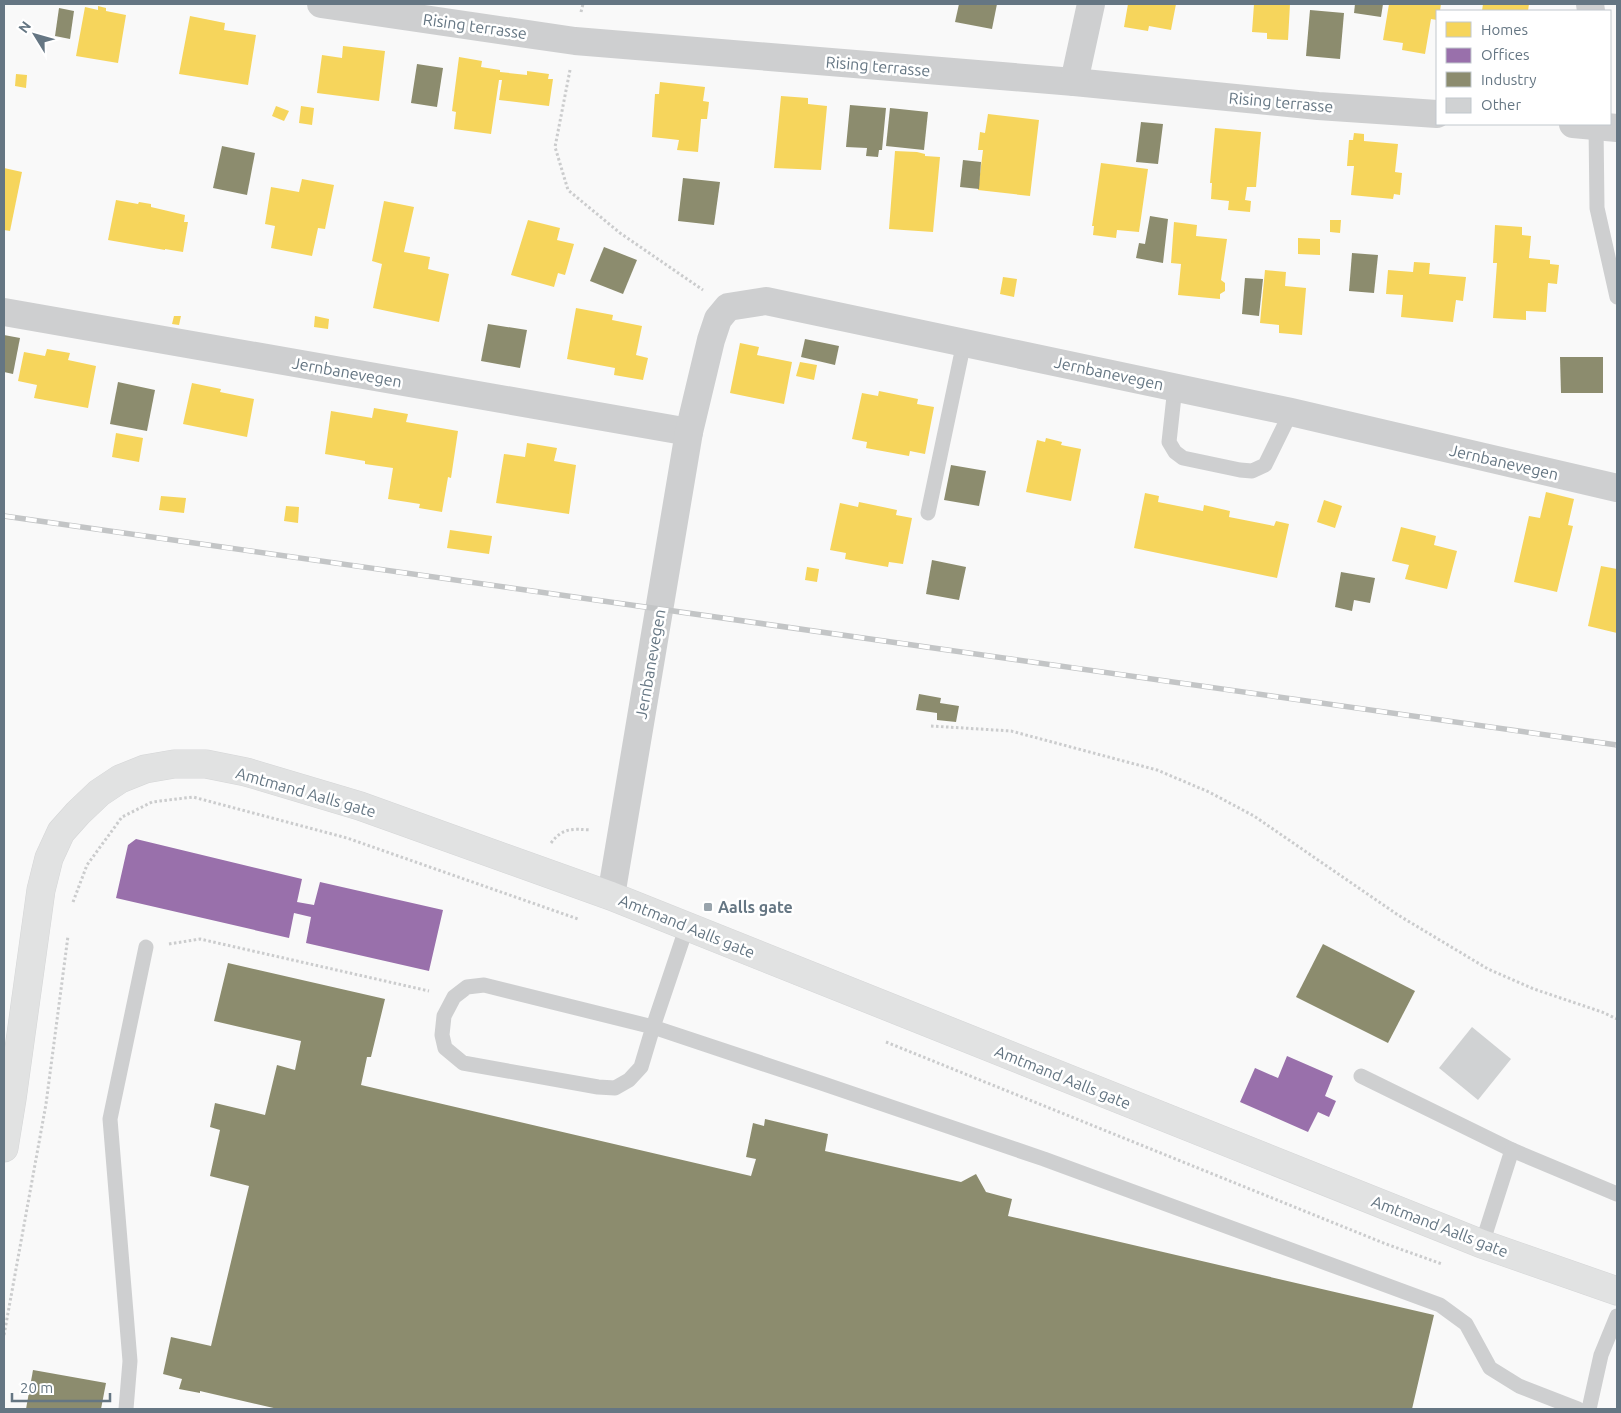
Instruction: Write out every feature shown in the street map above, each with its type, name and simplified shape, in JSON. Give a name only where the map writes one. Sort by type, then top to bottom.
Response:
[{"type":"main road","name":"Amtmand Aalls gate","points":[[4,1148],[41,890],[49,858],[61,832],[99,793],[120,779],[145,769],[174,764],[206,764],[246,772],[360,806],[611,896],[1482,1244],[1617,1290]]},
{"type":"street","name":"Rising terrasse","points":[[320,4],[575,41],[1074,82],[1318,106],[1436,114]]},
{"type":"street","points":[[1074,82],[1090,4]]},
{"type":"street","name":"Jernbanevegen","points":[[611,896],[690,432],[711,340],[718,319],[728,307],[766,301],[1291,412],[1617,488]]},
{"type":"street","name":"Jernbanevegen","points":[[4,312],[690,432]]},
{"type":"lane","points":[[1596,125],[1597,208],[1617,297]]},
{"type":"lane","points":[[928,513],[964,342]]},
{"type":"lane","points":[[1175,387],[1169,442],[1175,452],[1183,458],[1240,470],[1252,470],[1265,465],[1291,412]]},
{"type":"lane","points":[[688,926],[653,1027],[642,1067],[629,1080],[615,1088],[598,1088],[464,1063],[445,1048],[442,1035],[444,1016],[454,997],[467,987],[484,985],[653,1027],[1044,1159],[1440,1305],[1466,1324],[1490,1368],[1519,1386],[1578,1409]]},
{"type":"lane","points":[[126,1409],[130,1361],[110,1119],[146,947]]},
{"type":"lane","points":[[1361,1076],[1512,1150],[1617,1194]]},
{"type":"lane","points":[[1482,1244],[1512,1150]]},
{"type":"lane","points":[[1589,1409],[1602,1355],[1617,1316]]},
{"type":"path","points":[[575,41],[555,147],[568,190],[620,233],[728,307]]},
{"type":"path","points":[[931,726],[1010,731],[1157,770],[1210,792],[1254,816],[1398,915],[1488,969],[1534,989],[1617,1019]]},
{"type":"path","points":[[546,849],[555,838],[570,828],[602,830],[621,836]]},
{"type":"path","points":[[146,947],[200,939],[454,997]]},
{"type":"building: Homes","points":[[1128,4],[1176,4],[1171,30],[1149,26],[1148,31],[1124,27]]},
{"type":"building: Homes","points":[[1254,4],[1290,4],[1288,40],[1267,39],[1267,33],[1252,32]]},
{"type":"building: Homes","points":[[1389,4],[1441,4],[1440,10],[1436,10],[1436,20],[1431,19],[1425,54],[1402,50],[1403,43],[1383,40]]},
{"type":"building: Homes","points":[[1483,4],[1529,4],[1528,10],[1482,10]]},
{"type":"building: Homes","points":[[98,6],[106,8],[106,11],[126,15],[118,63],[76,56],[85,7],[98,10]]},
{"type":"building: Homes","points":[[190,16],[225,23],[224,30],[256,35],[248,85],[179,74]]},
{"type":"building: Homes","points":[[343,46],[385,51],[379,101],[317,93],[322,55],[342,58]]},
{"type":"building: Homes","points":[[459,57],[482,61],[481,67],[500,70],[500,72],[527,75],[527,71],[549,74],[548,79],[553,79],[549,106],[499,100],[502,80],[499,80],[491,134],[454,129],[456,112],[452,111]]},
{"type":"building: Homes","points":[[16,74],[27,75],[26,88],[15,86]]},
{"type":"building: Homes","points":[[660,82],[705,87],[703,101],[709,102],[707,119],[701,119],[698,152],[677,150],[679,140],[652,137],[655,94],[659,94]]},
{"type":"building: Homes","points":[[781,96],[808,98],[808,104],[827,106],[821,170],[774,168]]},
{"type":"building: Homes","points":[[276,106],[289,111],[284,121],[272,116]]},
{"type":"building: Homes","points":[[301,106],[314,108],[312,125],[299,123]]},
{"type":"building: Homes","points":[[988,114],[1039,120],[1030,196],[978,190],[983,150],[978,150],[980,132],[985,133]]},
{"type":"building: Homes","points":[[1215,128],[1261,132],[1256,187],[1247,187],[1245,200],[1251,201],[1250,212],[1228,210],[1229,201],[1211,199],[1212,183],[1210,183]]},
{"type":"building: Homes","points":[[1354,133],[1364,134],[1364,141],[1398,144],[1395,172],[1402,173],[1400,195],[1394,194],[1393,199],[1351,195],[1354,166],[1347,166],[1349,140],[1353,140]]},
{"type":"building: Homes","points":[[895,151],[917,152],[925,154],[925,156],[940,157],[933,232],[889,229]]},
{"type":"building: Homes","points":[[1101,163],[1148,169],[1139,232],[1117,230],[1116,238],[1093,235],[1094,226],[1092,226]]},
{"type":"building: Homes","points":[[4,168],[22,172],[10,231],[4,230]]},
{"type":"building: Homes","points":[[302,179],[334,185],[325,229],[318,228],[312,256],[271,248],[275,226],[265,224],[271,187],[299,192]]},
{"type":"building: Homes","points":[[116,200],[151,204],[151,207],[185,215],[184,222],[188,222],[183,252],[108,240]]},
{"type":"building: Homes","points":[[384,201],[414,207],[404,252],[430,257],[428,269],[449,274],[439,322],[373,308],[382,264],[372,261]]},
{"type":"building: Homes","points":[[528,220],[560,228],[557,240],[574,244],[565,275],[558,273],[554,287],[511,275]]},
{"type":"building: Homes","points":[[1330,220],[1341,220],[1340,233],[1330,232]]},
{"type":"building: Homes","points":[[1174,222],[1197,225],[1196,236],[1227,239],[1221,280],[1225,283],[1225,291],[1220,294],[1220,299],[1178,295],[1181,264],[1171,263]]},
{"type":"building: Homes","points":[[1495,225],[1522,227],[1522,235],[1531,236],[1529,258],[1550,260],[1550,264],[1559,265],[1557,284],[1548,283],[1546,312],[1526,311],[1526,320],[1493,318],[1497,263],[1493,263]]},
{"type":"building: Homes","points":[[1298,238],[1320,239],[1320,255],[1298,254]]},
{"type":"building: Homes","points":[[1414,262],[1430,263],[1429,274],[1466,277],[1463,301],[1456,300],[1453,322],[1401,317],[1403,295],[1386,294],[1388,270],[1413,272]]},
{"type":"building: Homes","points":[[1265,270],[1286,272],[1285,286],[1306,288],[1302,335],[1279,333],[1279,325],[1260,323]]},
{"type":"building: Homes","points":[[1003,277],[1017,279],[1014,297],[1000,294]]},
{"type":"building: Homes","points":[[576,308],[613,315],[612,320],[642,326],[636,355],[648,358],[643,380],[614,375],[615,368],[567,359]]},
{"type":"building: Homes","points":[[174,316],[181,316],[179,325],[172,324]]},
{"type":"building: Homes","points":[[315,316],[329,319],[328,329],[314,327]]},
{"type":"building: Homes","points":[[740,343],[759,347],[757,355],[792,362],[784,404],[730,393]]},
{"type":"building: Homes","points":[[47,349],[70,353],[68,360],[96,366],[88,408],[34,398],[37,385],[18,381],[24,352],[45,356]]},
{"type":"building: Homes","points":[[800,362],[817,365],[814,380],[796,376]]},
{"type":"building: Homes","points":[[192,383],[221,389],[220,392],[254,399],[247,437],[183,424]]},
{"type":"building: Homes","points":[[879,391],[918,399],[917,404],[934,407],[925,454],[910,451],[909,456],[866,448],[867,442],[852,439],[862,393],[878,396]]},
{"type":"building: Homes","points":[[374,408],[408,414],[406,422],[458,431],[451,478],[448,477],[442,512],[419,508],[420,504],[388,499],[393,468],[365,464],[365,461],[325,454],[331,411],[372,418]]},
{"type":"building: Homes","points":[[116,433],[143,438],[139,462],[112,457]]},
{"type":"building: Homes","points":[[1046,438],[1062,442],[1061,445],[1081,449],[1071,501],[1026,492],[1037,440],[1045,442]]},
{"type":"building: Homes","points":[[527,443],[557,448],[554,461],[576,465],[569,514],[496,503],[504,454],[525,457]]},
{"type":"building: Homes","points":[[1546,492],[1574,499],[1568,525],[1573,526],[1557,592],[1514,582],[1529,516],[1540,518]]},
{"type":"building: Homes","points":[[1145,493],[1159,496],[1158,502],[1203,511],[1204,505],[1230,511],[1229,517],[1274,526],[1276,521],[1289,524],[1277,578],[1134,548]]},
{"type":"building: Homes","points":[[161,496],[186,498],[184,513],[159,510]]},
{"type":"building: Homes","points":[[1324,500],[1342,506],[1335,528],[1317,522]]},
{"type":"building: Homes","points":[[859,502],[897,510],[896,515],[912,518],[903,564],[889,562],[888,567],[845,559],[846,553],[830,550],[840,503],[858,507]]},
{"type":"building: Homes","points":[[286,506],[299,507],[298,523],[284,521]]},
{"type":"building: Homes","points":[[1401,527],[1436,536],[1434,545],[1457,551],[1447,589],[1405,579],[1409,565],[1392,561]]},
{"type":"building: Homes","points":[[450,530],[492,536],[489,554],[447,548]]},
{"type":"building: Homes","points":[[1601,566],[1617,569],[1617,633],[1588,626]]},
{"type":"building: Homes","points":[[807,567],[819,569],[817,582],[805,580]]},
{"type":"building: Offices","points":[[136,839],[302,879],[297,902],[314,905],[320,882],[443,910],[429,971],[306,943],[311,917],[294,913],[289,938],[116,898],[128,845]]},
{"type":"building: Offices","points":[[1287,1056],[1333,1076],[1325,1096],[1336,1101],[1329,1117],[1318,1112],[1308,1132],[1240,1102],[1255,1068],[1278,1078]]},
{"type":"building: Industry","points":[[959,4],[997,4],[992,29],[955,22]]},
{"type":"building: Industry","points":[[1355,4],[1383,4],[1381,17],[1354,13]]},
{"type":"building: Industry","points":[[59,8],[74,11],[70,39],[55,36]]},
{"type":"building: Industry","points":[[1310,10],[1344,13],[1340,59],[1306,56]]},
{"type":"building: Industry","points":[[417,64],[443,68],[437,107],[411,103]]},
{"type":"building: Industry","points":[[850,105],[886,108],[882,150],[879,150],[878,157],[866,156],[867,148],[846,147]]},
{"type":"building: Industry","points":[[890,108],[928,112],[924,150],[886,146]]},
{"type":"building: Industry","points":[[1141,122],[1163,124],[1158,164],[1136,162]]},
{"type":"building: Industry","points":[[222,146],[255,153],[247,195],[213,188]]},
{"type":"building: Industry","points":[[963,160],[981,162],[979,189],[960,187]]},
{"type":"building: Industry","points":[[683,178],[720,182],[714,225],[678,221]]},
{"type":"building: Industry","points":[[1150,216],[1168,219],[1163,263],[1136,258],[1139,243],[1145,244]]},
{"type":"building: Industry","points":[[604,247],[637,260],[623,294],[590,281]]},
{"type":"building: Industry","points":[[1352,253],[1378,255],[1374,293],[1349,291]]},
{"type":"building: Industry","points":[[1245,278],[1263,279],[1259,316],[1242,314]]},
{"type":"building: Industry","points":[[488,324],[527,330],[520,368],[481,361]]},
{"type":"building: Industry","points":[[4,335],[20,338],[13,374],[4,372]]},
{"type":"building: Industry","points":[[805,339],[839,346],[835,365],[801,357]]},
{"type":"building: Industry","points":[[1560,357],[1603,357],[1603,393],[1561,393]]},
{"type":"building: Industry","points":[[118,382],[155,390],[147,431],[110,424]]},
{"type":"building: Industry","points":[[951,465],[986,471],[979,506],[944,500]]},
{"type":"building: Industry","points":[[932,560],[966,567],[959,600],[926,594]]},
{"type":"building: Industry","points":[[1341,572],[1375,578],[1370,603],[1354,600],[1352,611],[1335,607]]},
{"type":"building: Industry","points":[[919,694],[941,698],[940,703],[959,706],[956,722],[937,720],[937,713],[916,710]]},
{"type":"building: Industry","points":[[1323,944],[1415,991],[1388,1043],[1296,997]]},
{"type":"building: Industry","points":[[228,963],[385,999],[371,1057],[367,1057],[361,1085],[751,1176],[756,1159],[746,1157],[753,1123],[764,1126],[765,1119],[828,1134],[825,1151],[961,1182],[976,1174],[986,1192],[1012,1199],[1008,1216],[1434,1315],[1412,1409],[278,1409],[200,1391],[200,1393],[179,1389],[182,1379],[163,1374],[171,1337],[211,1346],[249,1186],[210,1176],[220,1130],[210,1127],[215,1103],[265,1115],[277,1065],[295,1070],[301,1041],[214,1021]]},
{"type":"building: Industry","points":[[33,1370],[106,1383],[101,1409],[26,1409]]},
{"type":"building: Other","points":[[1472,1027],[1511,1059],[1478,1100],[1439,1068]]},
{"type":"railway","points":[[4,516],[1617,745]]},
{"type":"place","name":"Aalls gate","points":[[708,907]]}]
